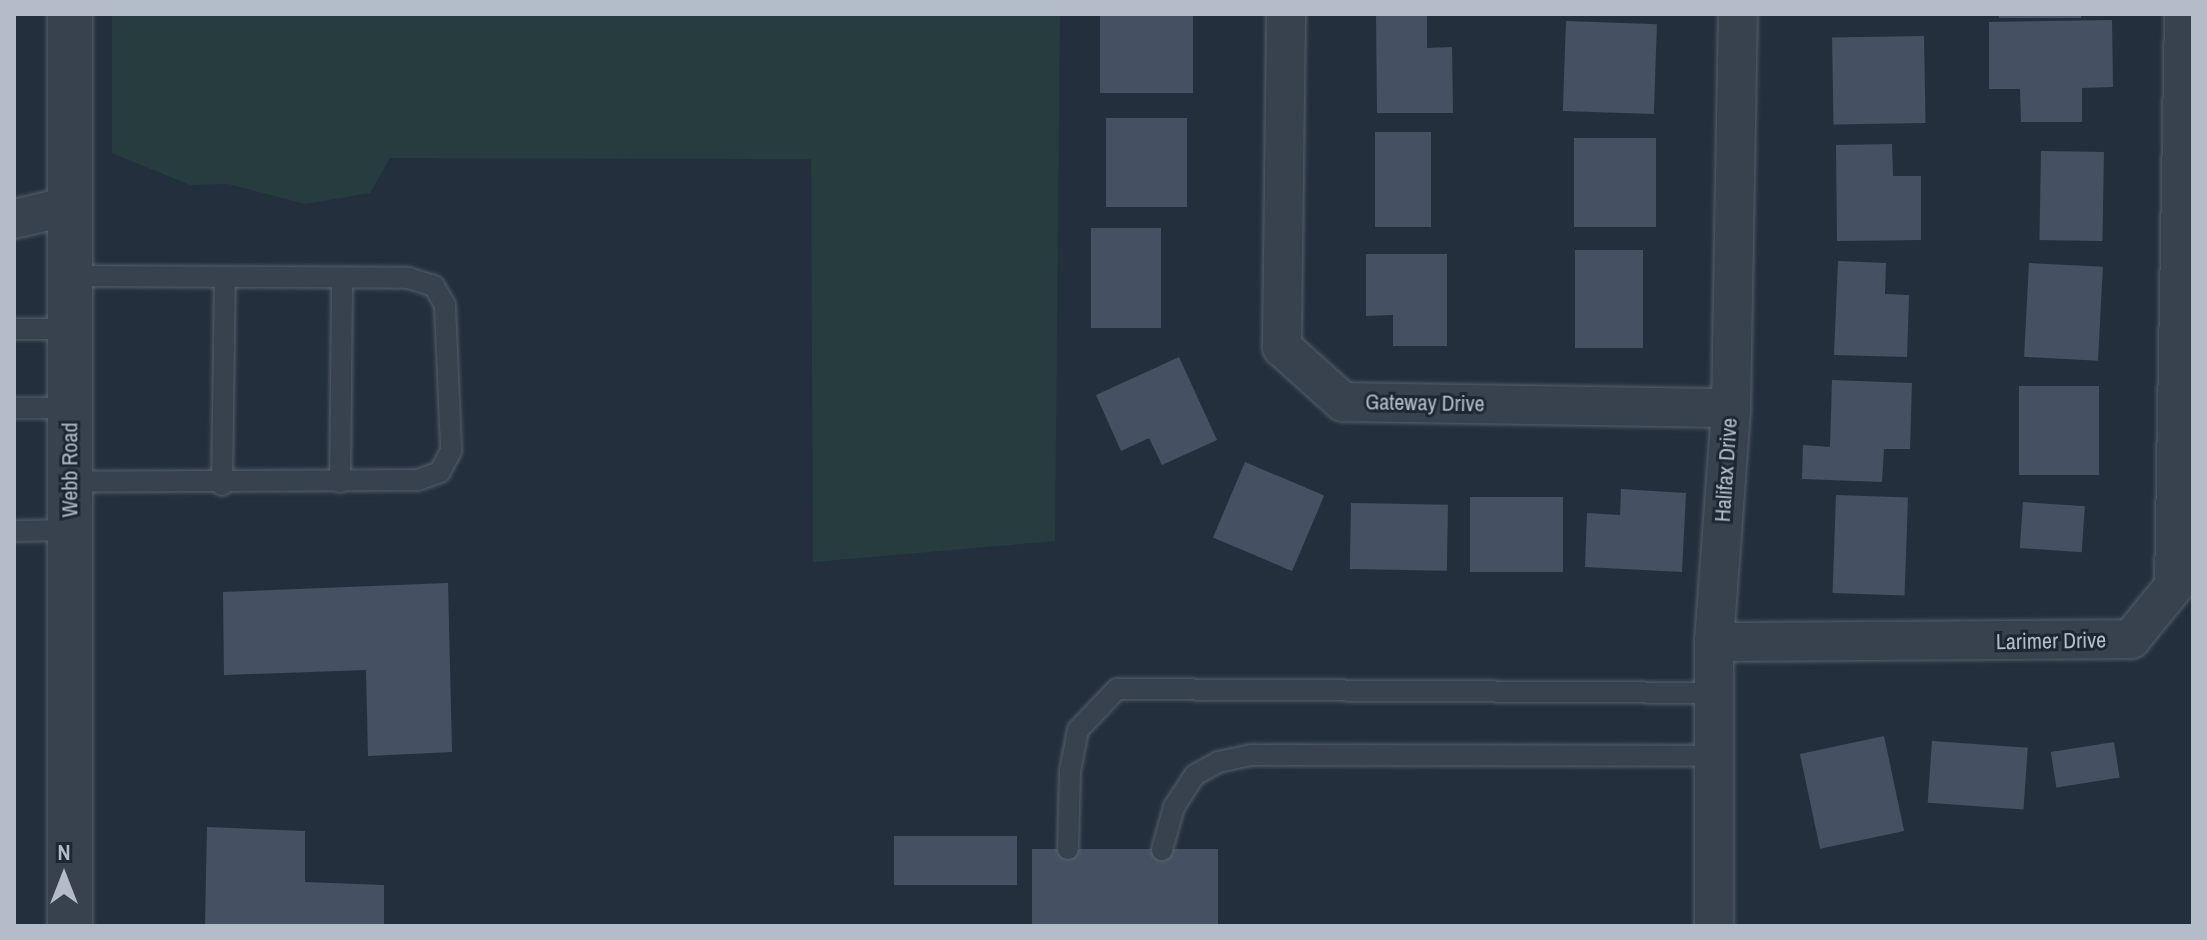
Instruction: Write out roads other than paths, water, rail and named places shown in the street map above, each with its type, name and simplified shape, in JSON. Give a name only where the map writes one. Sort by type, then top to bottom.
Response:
[{"type":"street","name":"Webb Road","points":[[70,14],[70,926]]},
{"type":"street","name":"Gateway Drive","points":[[1286,14],[1282,347],[1343,402],[1731,408]]},
{"type":"street","name":"Halifax Drive","points":[[1714,926],[1714,642],[1731,408],[1738,14]]},
{"type":"street","name":"Larimer Drive","points":[[1714,642],[2131,639],[2183,586],[2184,14]]},
{"type":"street","points":[[14,219],[70,206]]},
{"type":"lane","points":[[70,276],[408,278],[434,286],[445,305],[451,451],[440,472],[418,480],[222,485],[70,482]]},
{"type":"lane","points":[[222,485],[225,277]]},
{"type":"lane","points":[[340,482],[342,278]]},
{"type":"lane","points":[[14,329],[70,329]]},
{"type":"lane","points":[[14,408],[70,408]]},
{"type":"lane","points":[[14,531],[70,530]]},
{"type":"lane","points":[[1068,849],[1070,771],[1078,730],[1117,689],[1714,693]]},
{"type":"lane","points":[[1162,850],[1174,807],[1195,775],[1218,762],[1251,755],[1714,756]]}]
